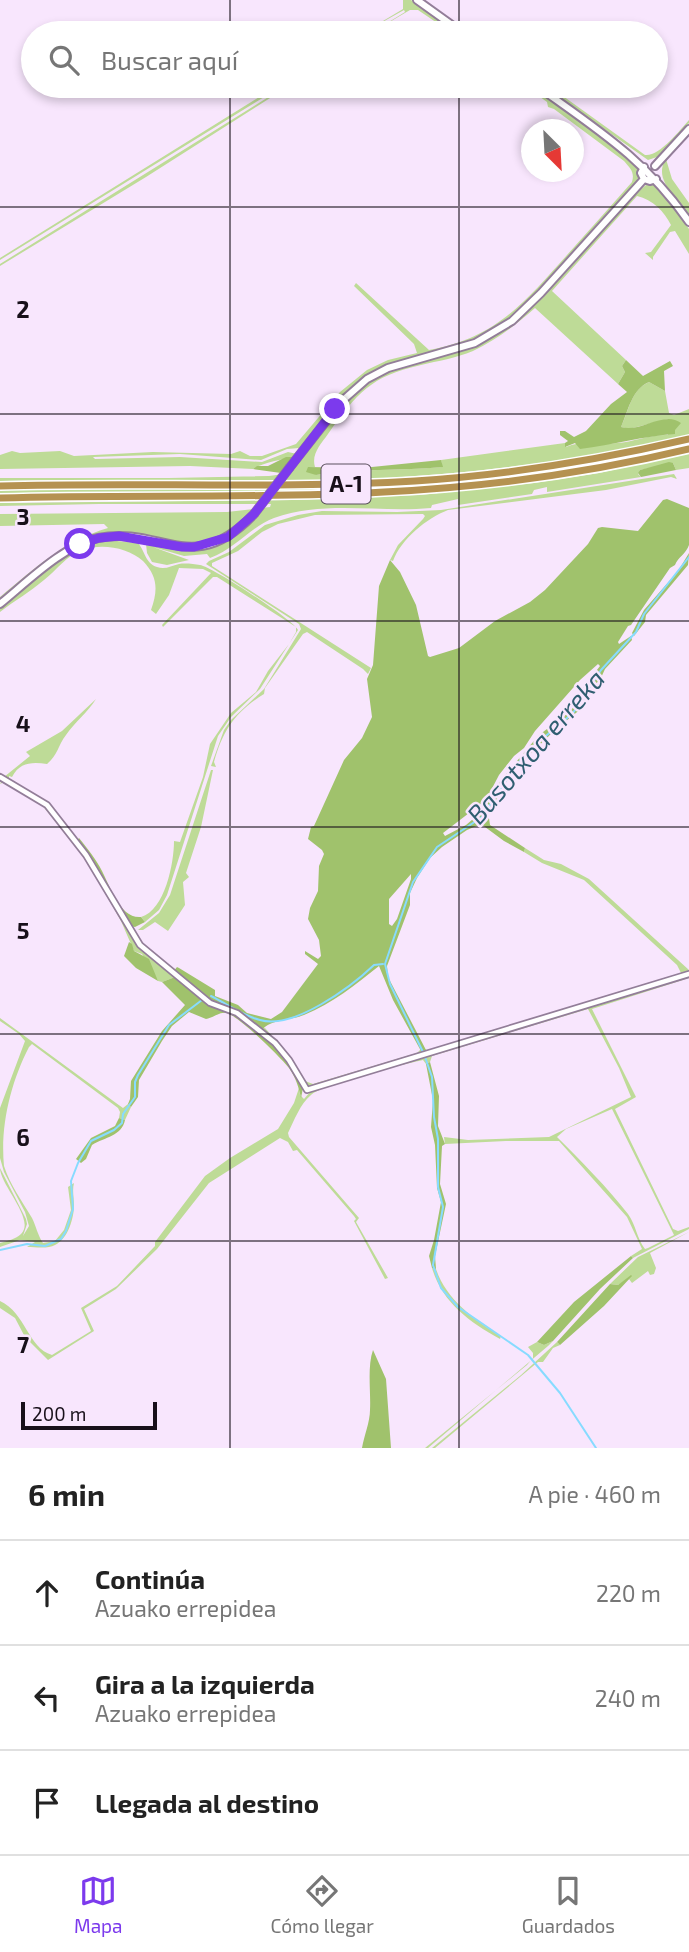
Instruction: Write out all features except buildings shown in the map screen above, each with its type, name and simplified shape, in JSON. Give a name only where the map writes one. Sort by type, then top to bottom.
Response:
[{"type":"highway","name":"A-1","points":[[0,486],[285,485],[417,481],[575,462],[689,439]]},
{"type":"highway","name":"A-1","points":[[0,498],[310,495],[416,491],[540,477],[689,449]]},
{"type":"street","points":[[417,0],[446,21]]},
{"type":"street","points":[[554,98],[618,144],[644,167],[689,222]]},
{"type":"street","points":[[655,166],[689,129]]},
{"type":"street","points":[[652,164],[655,166],[658,170],[656,179],[644,179],[641,173],[644,167],[652,164]]},
{"type":"street","points":[[0,604],[65,553],[89,540],[119,536],[182,547],[205,545],[228,537],[254,514],[342,401],[367,379],[388,368],[475,343],[501,328],[520,314],[644,179]]},
{"type":"street","points":[[0,777],[47,805],[86,855],[140,946],[210,1003],[237,1013],[275,1043],[307,1090],[689,974]]},
{"type":"green space","points":[[403,0],[411,0],[440,21],[434,21],[418,10],[410,10],[390,21],[405,12],[404,10],[383,21],[403,9]]},
{"type":"green space","points":[[258,98],[263,98],[0,260]]},
{"type":"green space","points":[[267,98],[270,98],[146,177],[0,264]]},
{"type":"green space","points":[[542,98],[549,98],[579,119],[567,119],[548,107],[547,102]]},
{"type":"green space","points":[[560,98],[566,98],[645,155],[657,152],[689,120],[660,156],[648,160]]},
{"type":"green space","points":[[584,123],[634,164],[639,172],[636,183],[545,284],[512,316],[465,343],[396,362],[368,375],[340,398],[299,448],[287,449],[261,460],[180,454],[93,457],[180,457],[262,462],[288,452],[297,454],[294,457],[253,469],[190,466],[0,469],[0,455],[12,451],[60,451],[74,456],[153,452],[231,454],[240,451],[250,456],[262,456],[296,444],[340,392],[367,370],[388,360],[417,353],[414,344],[354,286],[356,283],[429,350],[473,337],[507,316],[522,303],[632,182],[633,175],[624,161],[584,131]]},
{"type":"green space","points":[[666,159],[672,179],[689,203],[689,216],[664,181],[662,174]]},
{"type":"green space","points":[[646,185],[654,185],[661,190],[689,229],[689,254],[675,231],[670,232],[653,260],[645,253],[651,252],[671,225],[657,207],[637,196],[552,291],[626,360],[622,366],[625,372],[618,384],[535,308],[505,332],[473,351],[404,369],[367,388],[348,407],[320,445],[314,458],[315,467],[308,467],[316,475],[442,467],[441,460],[565,443],[566,447],[668,435],[668,419],[629,429],[621,427],[634,395],[649,382],[665,391],[669,413],[674,415],[689,409],[689,435],[527,465],[403,477],[272,481],[0,481],[0,478],[169,478],[291,473],[332,416],[356,390],[370,380],[398,367],[482,343],[532,308]]},
{"type":"green space","points":[[626,360],[643,376],[670,361],[673,366],[664,371],[665,391],[649,382],[638,390],[621,427],[636,427],[667,419],[681,423],[675,434],[580,449],[575,443],[565,447],[568,441],[560,435],[560,431],[574,437],[586,431],[611,404],[627,392],[618,384],[625,372],[622,366]]},
{"type":"green space","points":[[689,442],[689,446],[604,464],[433,485],[260,493],[0,495],[0,489],[418,483]]},
{"type":"green space","points":[[689,453],[689,468],[676,470],[673,463],[640,470],[638,474],[641,477],[547,492],[547,487],[534,490],[532,494],[458,505],[458,499],[432,505],[431,508],[332,508],[293,513],[265,522],[210,558],[207,554],[184,556],[153,547],[189,560],[167,565],[152,562],[146,544],[178,549],[208,547],[235,536],[258,513],[250,513],[233,529],[213,539],[196,542],[111,533],[93,536],[56,555],[0,600],[0,597],[25,576],[64,548],[108,528],[104,524],[0,526],[0,514],[227,512],[270,507],[271,504],[0,506],[0,503],[292,500],[420,495],[599,473]]},
{"type":"green space","points":[[286,457],[294,457],[281,473],[253,469],[257,466],[268,466]]},
{"type":"green space","points":[[441,460],[443,467],[316,475],[306,472],[308,467],[362,468]]},
{"type":"green space","points":[[673,463],[676,470],[641,477],[638,473],[640,470]]},
{"type":"green space","points":[[674,474],[677,479],[671,477],[606,490],[448,510],[416,530],[402,545],[393,561],[390,560],[398,545],[423,519],[423,514],[315,515],[278,524],[262,532],[238,551],[212,563],[212,566],[371,668],[368,674],[307,632],[303,634],[265,688],[264,694],[245,708],[226,731],[214,762],[216,767],[211,766],[224,730],[231,720],[264,689],[301,629],[299,624],[206,564],[229,552],[265,525],[322,511],[441,510]]},
{"type":"green space","points":[[667,499],[689,508],[688,548],[628,626],[618,642],[619,644],[631,636],[632,640],[587,692],[582,708],[518,766],[488,812],[490,825],[525,848],[524,852],[481,824],[467,830],[430,858],[410,893],[410,905],[387,966],[388,977],[426,1050],[421,1051],[393,1000],[379,966],[325,1005],[263,1029],[259,1029],[235,1010],[214,1003],[173,972],[177,967],[215,990],[215,996],[238,1005],[247,1013],[271,1019],[282,1012],[318,964],[305,954],[305,951],[318,959],[321,956],[319,940],[308,919],[318,891],[319,866],[324,854],[308,839],[311,827],[314,826],[344,760],[362,738],[372,717],[367,679],[373,665],[379,586],[390,560],[400,572],[416,605],[430,657],[459,648],[495,621],[530,602],[545,590],[588,544],[598,528],[638,531],[663,500]],"holes":[[[598,664],[600,666],[583,688],[571,711],[539,735],[497,785],[479,814],[466,825],[445,836],[443,833],[486,800],[499,775],[514,756],[524,748],[535,731],[580,680]],[[411,874],[397,919],[392,926],[389,924],[389,899]]]},
{"type":"green space","points":[[106,540],[138,543],[150,563],[160,568],[184,564],[207,568],[252,594],[295,626],[213,577],[163,627],[211,573],[203,569],[179,568],[169,595],[156,614],[151,610],[155,584],[148,567],[130,552],[106,547],[77,552],[0,612],[0,608],[62,558],[76,550]]},
{"type":"green space","points":[[689,553],[688,565],[646,615],[645,622],[634,636],[632,633],[644,610],[678,571]]},
{"type":"green space","points":[[289,644],[260,689],[231,717],[218,736],[167,895],[159,910],[145,922],[141,917],[156,905],[167,885],[174,841],[180,842],[203,777],[210,744],[231,713],[256,692]]},
{"type":"green space","points":[[96,699],[63,739],[47,764],[27,764],[19,768],[12,777],[9,776],[9,780],[4,777],[30,756],[26,752],[62,731]]},
{"type":"green space","points":[[211,770],[201,827],[186,873],[189,877],[183,882],[185,905],[168,931],[155,922],[143,930],[138,930],[159,913],[170,895]]},
{"type":"green space","points":[[43,806],[88,861],[137,945],[175,977],[158,981],[142,954],[134,951],[121,921],[86,860]]},
{"type":"green space","points":[[79,838],[97,862],[122,907],[127,913],[141,917],[145,922],[135,927],[130,926],[77,841]]},
{"type":"green space","points":[[525,848],[544,860],[561,864],[589,879],[689,970],[689,973],[315,1087],[306,1085],[295,1067],[259,1029],[265,1028],[289,1055],[305,1081],[313,1084],[417,1053],[421,1049],[429,1050],[681,973],[677,965],[584,880],[542,863],[524,852]]},
{"type":"green space","points":[[129,942],[134,951],[149,959],[158,981],[136,968],[124,956]]},
{"type":"green space","points":[[689,976],[592,1009],[636,1097],[615,1109],[673,1229],[689,1229],[633,1258],[631,1256],[642,1249],[627,1217],[559,1141],[445,1144],[444,1137],[468,1140],[549,1137],[631,1097],[588,1009],[432,1056],[426,1064],[423,1060],[350,1079]],"holes":[[[612,1109],[674,1235],[645,1249],[633,1223],[603,1184],[557,1137],[566,1129]]]},
{"type":"green space","points":[[175,977],[207,1003],[235,1013],[271,1042],[285,1056],[303,1088],[301,1098],[289,1068],[241,1022],[227,1013],[206,1019],[189,1012],[172,1026],[162,1041],[139,1080],[138,1097],[131,1107],[128,1104],[131,1081],[162,1031],[185,1005],[162,982]]},
{"type":"green space","points":[[0,1018],[123,1108],[128,1104],[131,1107],[125,1120],[119,1118],[118,1108],[32,1044],[29,1047],[8,1104],[4,1166],[43,1243],[55,1241],[64,1230],[71,1210],[68,1187],[74,1183],[74,1210],[69,1228],[60,1242],[49,1247],[27,1247],[35,1242],[20,1240],[0,1247],[0,1243],[21,1234],[24,1220],[5,1184],[0,1168],[26,1219],[23,1236],[29,1226],[0,1158],[0,1108],[25,1041],[0,1021]]},
{"type":"green space","points":[[430,1062],[439,1096],[438,1126],[445,1144],[442,1146],[440,1184],[446,1204],[435,1256],[436,1269],[432,1268],[429,1256],[441,1202],[437,1188],[435,1145],[431,1127],[433,1100],[426,1064]]},
{"type":"green space","points":[[346,1080],[311,1095],[288,1133],[359,1218],[356,1222],[388,1278],[385,1279],[354,1221],[354,1216],[297,1150],[293,1151],[288,1142],[280,1138],[209,1183],[157,1249],[116,1289],[84,1309],[94,1331],[48,1360],[25,1337],[15,1318],[0,1308],[0,1301],[9,1306],[37,1345],[52,1355],[91,1331],[81,1308],[117,1286],[155,1246],[155,1242],[205,1176],[278,1129],[294,1103],[299,1088],[304,1099],[311,1091]]},
{"type":"green space","points":[[119,1118],[125,1120],[120,1130],[92,1145],[86,1159],[81,1163],[76,1159],[91,1138],[115,1126]]},
{"type":"green space","points":[[689,1232],[650,1253],[656,1268],[654,1274],[650,1275],[648,1271],[632,1283],[629,1279],[632,1277],[618,1285],[610,1284],[638,1257]]},
{"type":"green space","points":[[631,1256],[633,1258],[600,1289],[553,1341],[544,1345],[537,1342],[574,1302]]},
{"type":"green space","points":[[432,1268],[436,1269],[454,1299],[471,1316],[501,1336],[500,1339],[458,1310],[442,1291]]},
{"type":"green space","points":[[631,1275],[604,1306],[560,1345],[557,1342],[610,1284],[618,1285]]},
{"type":"green space","points":[[553,1341],[548,1346],[531,1361],[533,1353],[528,1347],[537,1342],[544,1345]]},
{"type":"green space","points":[[557,1342],[560,1345],[553,1348],[543,1362],[538,1362],[432,1448],[521,1375]]},
{"type":"green space","points":[[373,1350],[386,1379],[391,1448],[362,1448],[370,1415]]},
{"type":"green space","points":[[495,1391],[428,1448],[425,1448]]},
{"type":"waterway","name":"Basotxoa erreka","points":[[423,1052],[390,984],[385,964],[413,882],[437,847],[482,817],[517,764],[573,713],[601,670],[636,632],[644,614],[689,557]]},
{"type":"waterway","points":[[211,996],[260,1020],[288,1019],[337,995],[374,965],[383,964]]},
{"type":"waterway","points":[[0,1250],[27,1244],[45,1246],[61,1239],[73,1209],[71,1181],[78,1163],[91,1141],[122,1123],[123,1114],[135,1097],[138,1075],[169,1025],[202,1000]]},
{"type":"waterway","name":"Basotxoa erreka","points":[[425,1057],[432,1077],[438,1139],[438,1187],[443,1207],[433,1265],[441,1288],[458,1307],[528,1355],[560,1393],[596,1448]]},
{"type":"route","points":[[80,544],[89,540],[119,536],[194,547],[228,537],[254,514],[335,409]]}]
